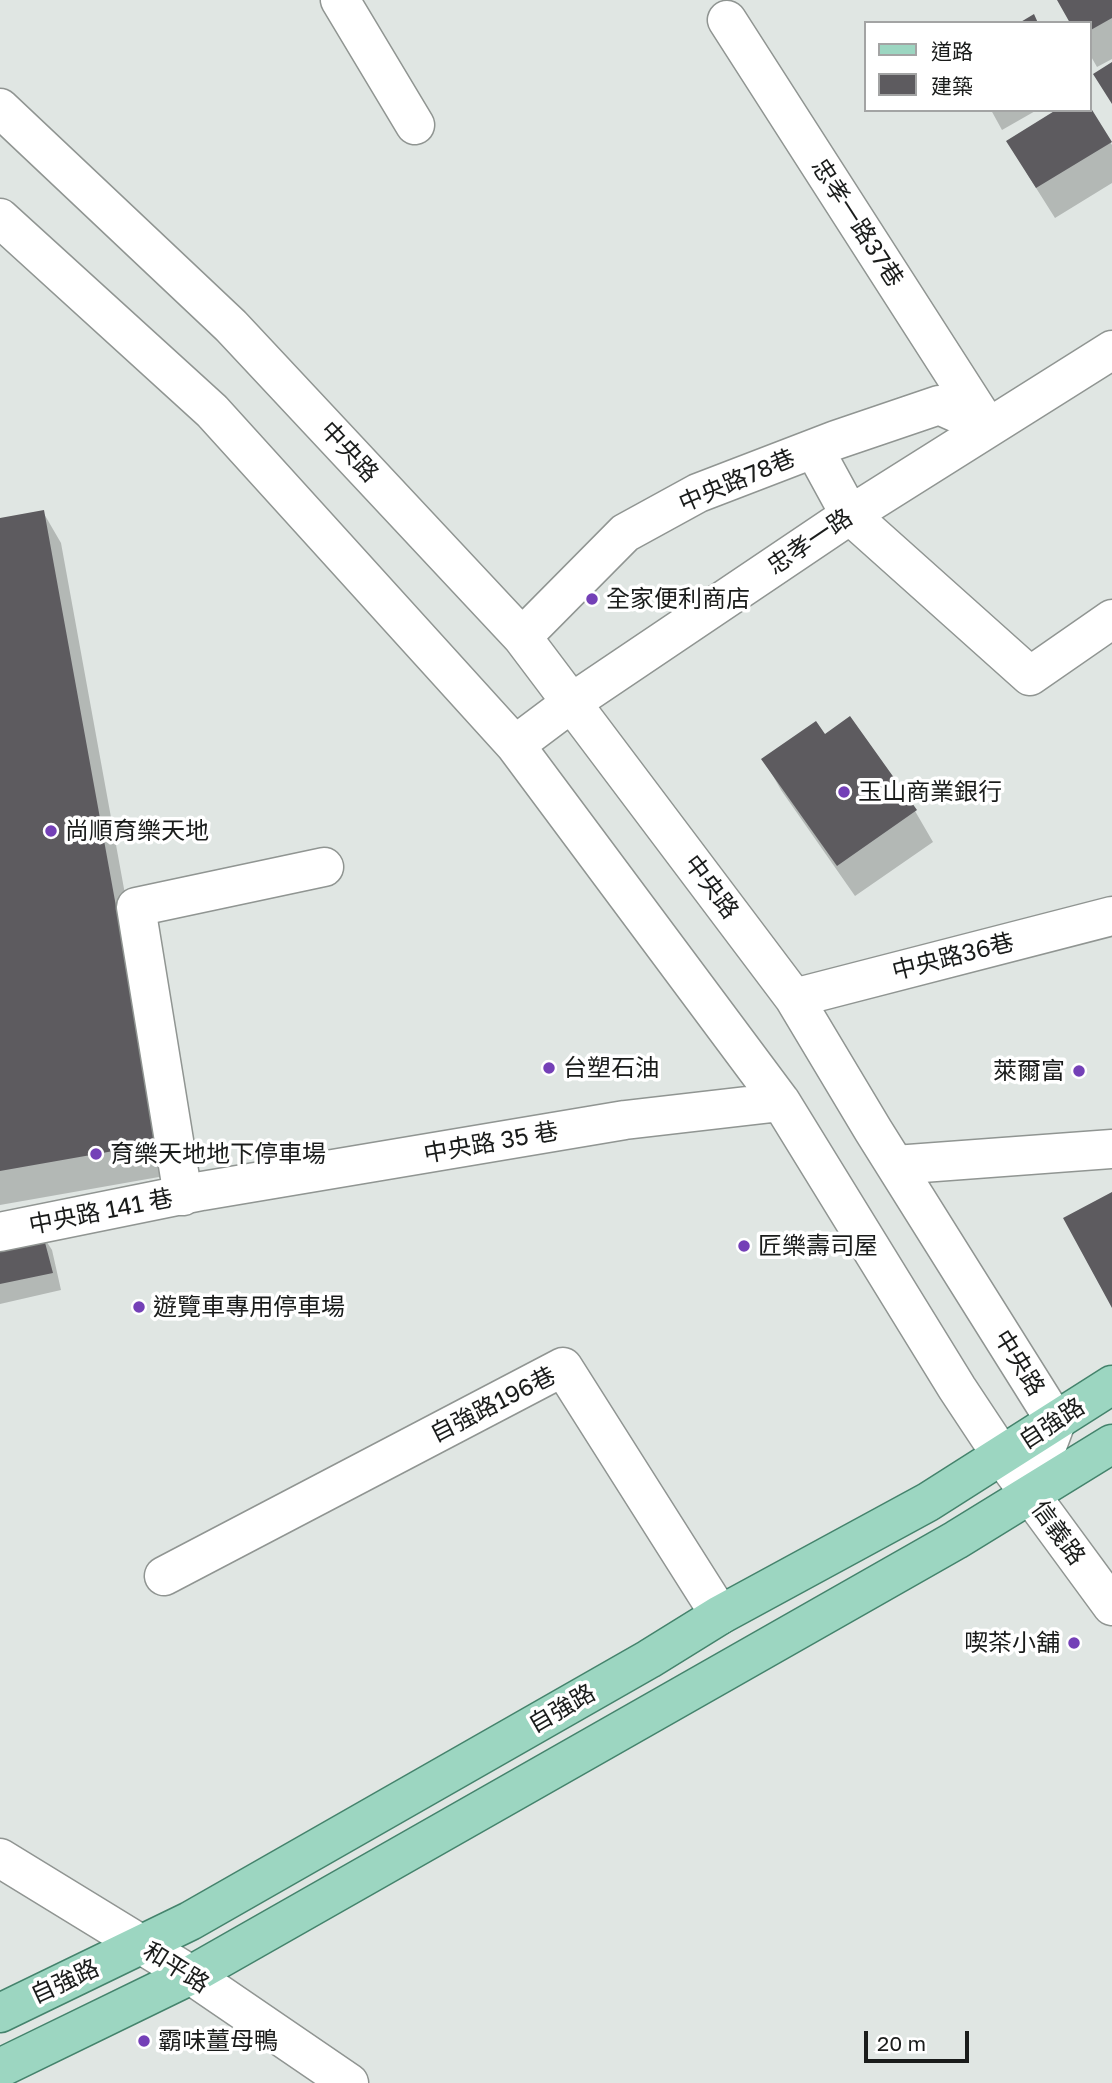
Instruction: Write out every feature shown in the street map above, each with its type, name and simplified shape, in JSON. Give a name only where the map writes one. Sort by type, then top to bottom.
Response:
[{"type":"main road","name":"自強路","points":[[0,2013],[190,1921],[649,1659],[720,1615],[928,1502],[1112,1385]]},
{"type":"main road","name":"自強路","points":[[0,2068],[191,1975],[956,1540],[1112,1444]]},
{"type":"main road","points":[[649,1659],[674,1699]]},
{"type":"street","points":[[340,0],[415,125]]},
{"type":"street","name":"忠孝一路37巷","points":[[727,20],[988,427]]},
{"type":"street","name":"中央路","points":[[0,108],[231,326],[522,637],[794,998],[1056,1422],[1029,1493]]},
{"type":"street","points":[[0,218],[212,411],[515,745],[780,1101],[950,1377],[1029,1493]]},
{"type":"street","name":"忠孝一路","points":[[515,745],[571,703],[850,515],[1112,350]]},
{"type":"street","name":"中央路78巷","points":[[522,637],[625,533],[698,493],[939,405],[988,427]]},
{"type":"street","points":[[814,449],[850,515],[1030,676],[1112,619]]},
{"type":"street","points":[[193,1194],[136,907],[324,867]]},
{"type":"street","name":"中央路36巷","points":[[794,998],[1112,916]]},
{"type":"street","name":"中央路 35 巷","points":[[193,1194],[625,1120],[780,1101]]},
{"type":"street","points":[[895,1165],[1112,1149]]},
{"type":"street","name":"中央路 141 巷","points":[[0,1232],[193,1194]]},
{"type":"street","name":"自強路196巷","points":[[163,1576],[563,1367],[720,1615]]},
{"type":"street","name":"信義路","points":[[1029,1493],[1112,1606]]},
{"type":"street","name":"和平路","points":[[0,1858],[191,1975],[349,2083]]},
{"type":"building","points":[[1057,0],[1112,0],[1112,18],[1091,30],[1091,21],[1069,21]]},
{"type":"building","points":[[1034,14],[1037,21],[1022,21]]},
{"type":"building","points":[[1112,62],[1112,104],[1093,74]]},
{"type":"building","points":[[1091,108],[1112,142],[1036,188],[1006,141],[1053,112],[1091,112]]},
{"type":"building","name":"尚順育樂天地","points":[[44,510],[159,1143],[0,1171],[0,518]]},
{"type":"building","points":[[850,716],[917,810],[837,866],[761,759],[816,721],[825,734]]},
{"type":"building","points":[[1112,1192],[1112,1308],[1063,1218]]},
{"type":"building","points":[[42,1231],[53,1273],[0,1284],[0,1240]]},
{"type":"place","name":"全家便利商店","points":[[592,599]]},
{"type":"place","name":"玉山商業銀行","points":[[844,792]]},
{"type":"place","name":"尚順育樂天地","points":[[51,831]]},
{"type":"place","name":"台塑石油","points":[[549,1068]]},
{"type":"place","name":"萊爾富","points":[[1079,1071]]},
{"type":"place","name":"育樂天地地下停車場","points":[[96,1154]]},
{"type":"place","name":"匠樂壽司屋","points":[[744,1246]]},
{"type":"place","name":"遊覽車專用停車場","points":[[139,1307]]},
{"type":"place","name":"喫茶小舖","points":[[1074,1643]]},
{"type":"place","name":"霸味薑母鴨","points":[[144,2041]]}]
